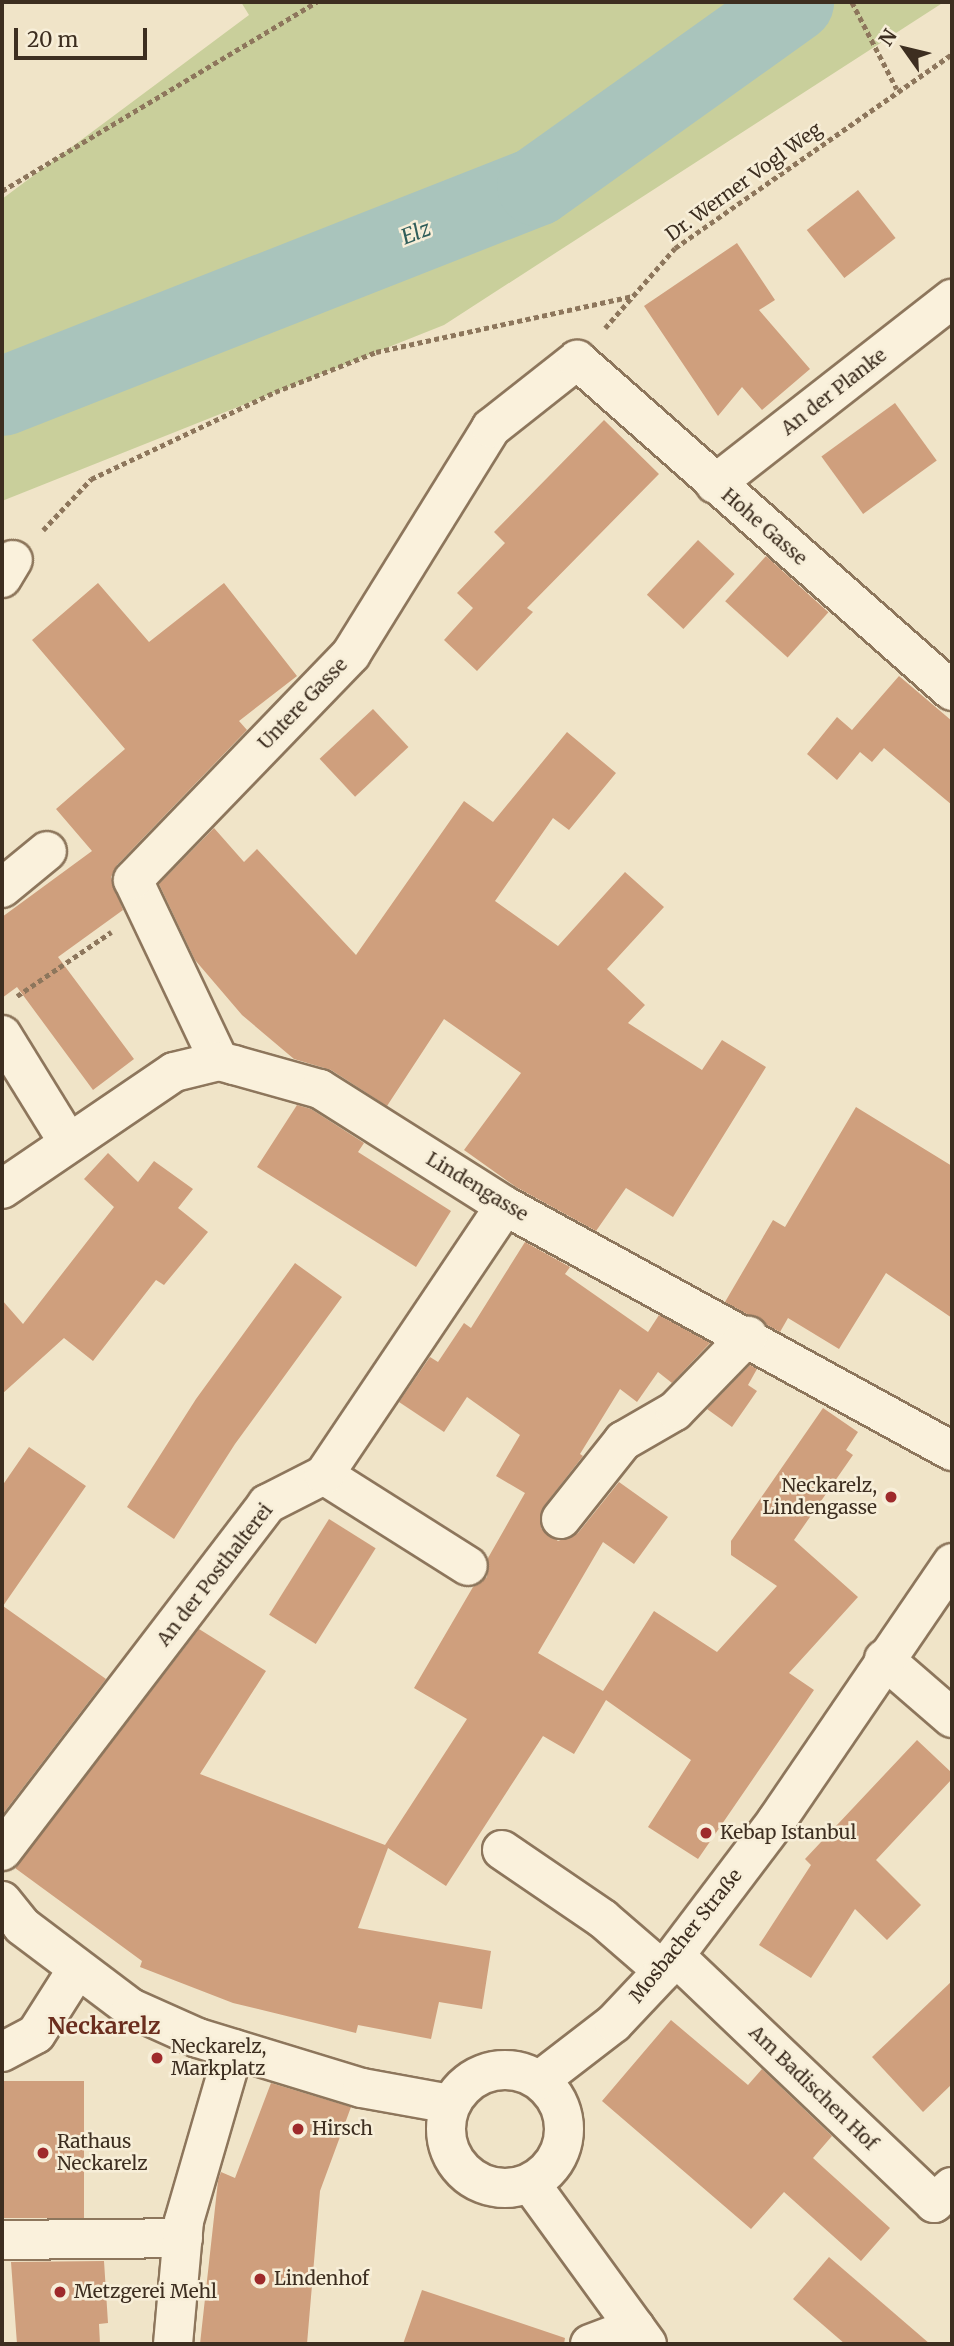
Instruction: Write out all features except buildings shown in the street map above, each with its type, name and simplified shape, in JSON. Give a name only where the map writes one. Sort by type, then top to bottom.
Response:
[{"type":"street","name":"An der Planke","points":[[715,485],[952,299]]},
{"type":"street","name":"Hohe Gasse","points":[[577,360],[715,485],[952,691]]},
{"type":"street","name":"Untere Gasse","points":[[219,1061],[132,880],[352,654],[491,428],[577,360]]},
{"type":"street","points":[[2,888],[47,851]]},
{"type":"street","points":[[2,1035],[68,1142]]},
{"type":"street","name":"Lindengasse","points":[[2,1189],[174,1072],[219,1061],[320,1089],[505,1206],[748,1336],[952,1451]]},
{"type":"street","name":"An der Posthalterei","points":[[2,1851],[267,1504],[324,1475],[505,1206]]},
{"type":"street","points":[[561,1519],[623,1441],[675,1411],[748,1336]]},
{"type":"street","points":[[324,1475],[468,1566]]},
{"type":"street","name":"Mosbacher Straße","points":[[540,2080],[614,2023],[669,1964],[778,1820],[884,1659],[952,1563]]},
{"type":"street","points":[[884,1659],[952,1718]]},
{"type":"street","points":[[502,1850],[669,1964]]},
{"type":"street","points":[[2,1901],[22,1926],[76,1971],[131,2008],[234,2049],[362,2088],[450,2104]]},
{"type":"street","name":"Am Badischen Hof","points":[[669,1964],[934,2203],[952,2187]]},
{"type":"street","points":[[2,2052],[36,2034],[76,1971]]},
{"type":"street","points":[[173,2344],[183,2238],[234,2049]]},
{"type":"street","points":[[513,2069],[540,2080],[563,2113],[565,2133],[561,2151],[530,2183],[499,2188],[465,2174],[452,2158],[445,2134],[450,2104],[472,2078],[491,2070],[513,2069]]},
{"type":"street","points":[[530,2183],[641,2335],[590,2344]]},
{"type":"street","points":[[2,2240],[183,2238]]},
{"type":"path","points":[[2,191],[317,2]]},
{"type":"path","points":[[852,2],[897,89]]},
{"type":"path","name":"Dr. Werner Vogl Weg","points":[[577,360],[676,248],[897,89],[952,54]]},
{"type":"path","points":[[7,569],[91,479],[275,392],[376,352],[633,296]]},
{"type":"path","points":[[13,999],[146,908]]},
{"type":"green space","points":[[241,2],[944,2],[444,325],[2,501],[2,199],[249,15]]},
{"type":"waterway","name":"Elz","points":[[2,396],[536,186],[794,2]]},
{"type":"place","name":"Neckarelz, Lindengasse","points":[[891,1497]]},
{"type":"place","name":"Kebap Istanbul","points":[[706,1833]]},
{"type":"place","name":"Neckarelz, Markplatz","points":[[157,2058]]},
{"type":"place","name":"Hirsch","points":[[298,2129]]},
{"type":"place","name":"Rathaus Neckarelz","points":[[43,2153]]},
{"type":"place","name":"Lindenhof","points":[[260,2279]]},
{"type":"place","name":"Metzgerei Mehl","points":[[60,2292]]},
{"type":"district","name":"Neckarelz","points":[[104,2026]]}]
